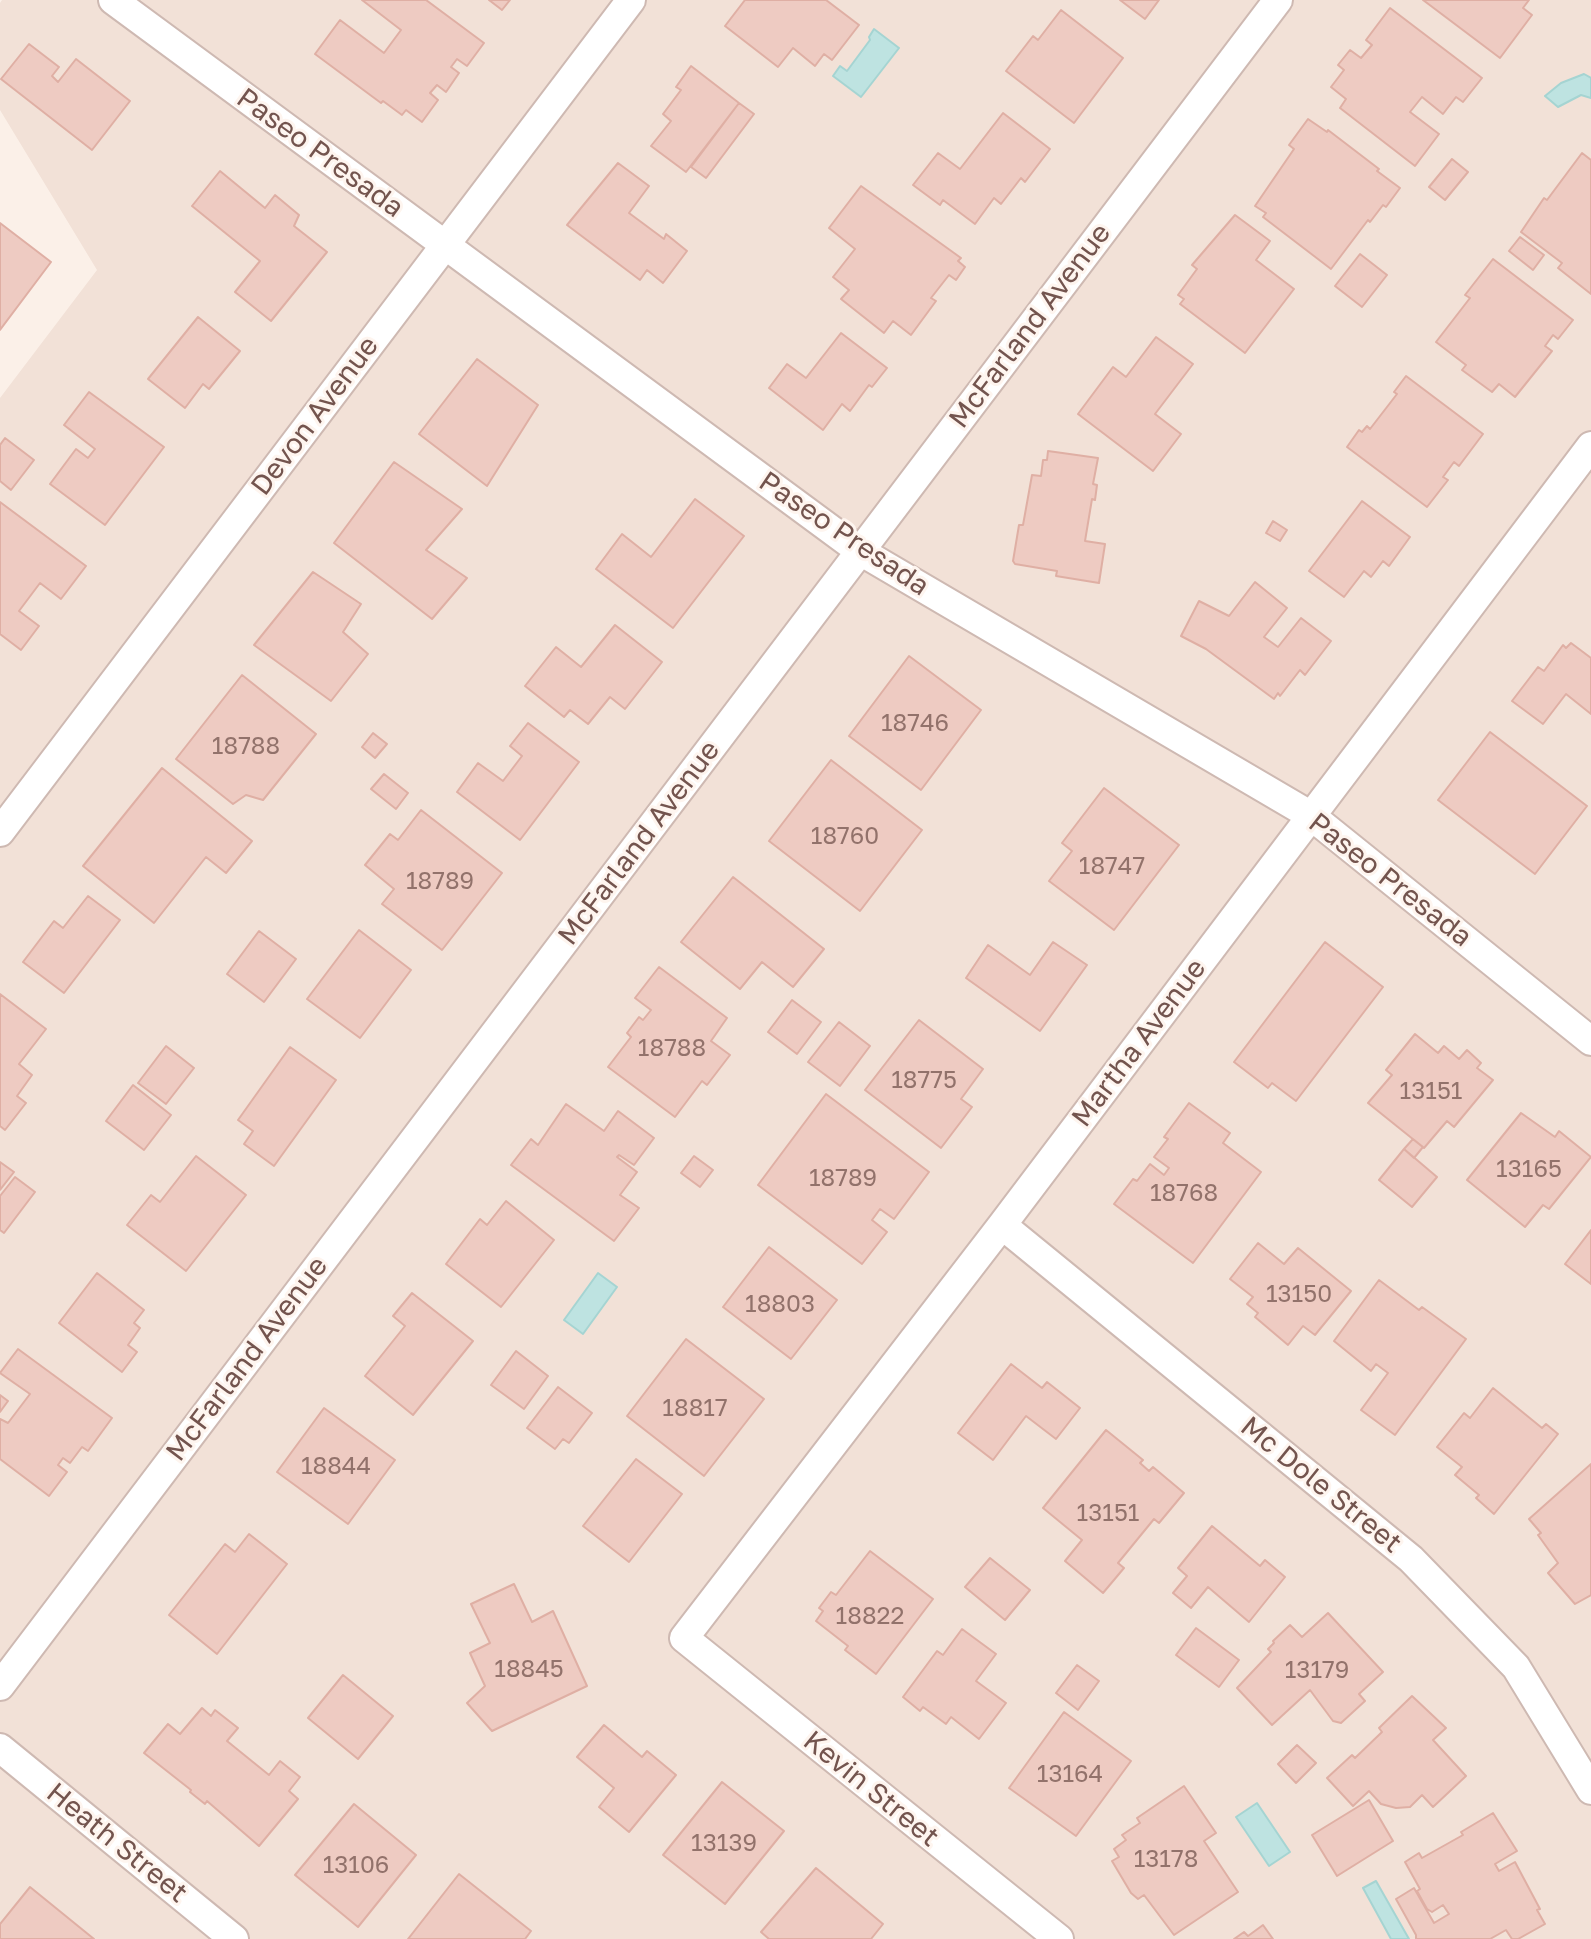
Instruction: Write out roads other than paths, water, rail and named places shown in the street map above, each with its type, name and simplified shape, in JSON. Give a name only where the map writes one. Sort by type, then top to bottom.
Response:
[{"type":"street","name":"Paseo Presada","points":[[113,0],[860,551],[1310,815],[1591,1041]]},
{"type":"street","name":"Devon Avenue","points":[[0,832],[631,0]]},
{"type":"street","name":"McFarland Avenue","points":[[0,1686],[1278,0]]},
{"type":"street","name":"Martha Avenue","points":[[684,1638],[1002,1225],[1591,446]]},
{"type":"street","name":"Mc Dole Street","points":[[1002,1225],[1411,1559],[1516,1667],[1591,1790]]},
{"type":"street","name":"Kevin Street","points":[[684,1638],[1059,1939]]},
{"type":"street","name":"Heath Street","points":[[0,1748],[234,1939]]},
{"type":"water","points":[[874,29],[899,48],[861,97],[833,76],[840,66],[847,71],[870,40]]},
{"type":"water","points":[[1584,74],[1591,78],[1591,98],[1581,95],[1558,107],[1545,96],[1561,83]]},
{"type":"water","points":[[598,1273],[617,1287],[583,1334],[564,1320]]},
{"type":"water","points":[[1257,1803],[1290,1852],[1269,1866],[1236,1817]]},
{"type":"water","points":[[1376,1881],[1409,1939],[1391,1939],[1363,1888]]}]
